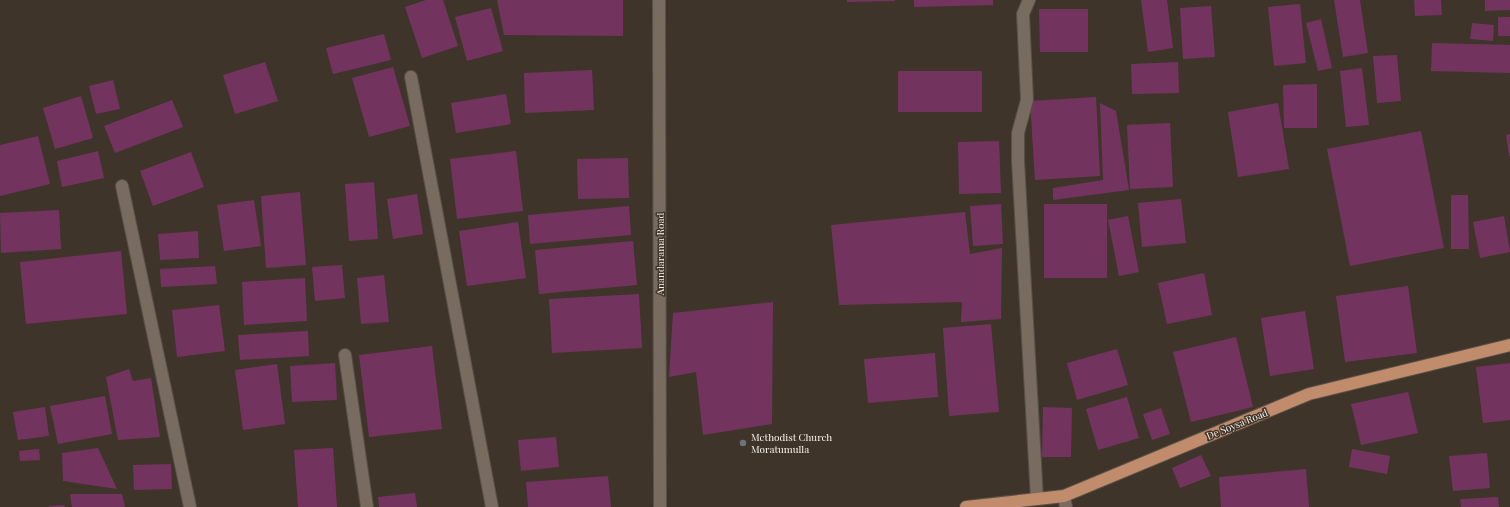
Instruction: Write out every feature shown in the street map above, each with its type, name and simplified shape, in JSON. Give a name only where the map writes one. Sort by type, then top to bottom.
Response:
[{"type":"main road","name":"De Soysa Road","points":[[966,507],[1037,499],[1065,501],[1309,394],[1510,345]]},
{"type":"street","name":"Anandarama Road","points":[[659,0],[660,507]]},
{"type":"street","points":[[1029,0],[1024,14],[1027,100],[1018,134],[1018,161],[1037,499]]},
{"type":"street","points":[[411,77],[492,507]]},
{"type":"street","points":[[122,186],[190,507]]},
{"type":"street","points":[[345,355],[367,507]]},
{"type":"building","points":[[426,0],[443,0],[458,46],[422,58],[405,7]]},
{"type":"building","points":[[497,0],[623,0],[623,36],[504,35]]},
{"type":"building","points":[[847,0],[895,0],[895,1],[847,2]]},
{"type":"building","points":[[914,0],[993,0],[993,5],[914,7]]},
{"type":"building","points":[[1141,0],[1167,0],[1173,48],[1148,52]]},
{"type":"building","points":[[1334,0],[1360,0],[1368,53],[1343,57]]},
{"type":"building","points":[[1414,0],[1441,0],[1442,15],[1415,16]]},
{"type":"building","points":[[1485,0],[1510,0],[1510,10],[1485,11]]},
{"type":"building","points":[[1300,4],[1306,63],[1274,66],[1268,7]]},
{"type":"building","points":[[1211,6],[1215,57],[1183,59],[1180,8]]},
{"type":"building","points":[[491,8],[503,51],[467,61],[455,17]]},
{"type":"building","points":[[1039,9],[1088,9],[1088,52],[1040,52]]},
{"type":"building","points":[[1498,17],[1510,17],[1510,36],[1498,36]]},
{"type":"building","points":[[1321,19],[1332,68],[1318,71],[1306,23]]},
{"type":"building","points":[[1472,23],[1494,25],[1493,41],[1470,39]]},
{"type":"building","points":[[384,34],[391,60],[333,74],[326,48]]},
{"type":"building","points":[[1432,43],[1510,45],[1510,73],[1431,71]]},
{"type":"building","points":[[1397,55],[1401,101],[1377,103],[1373,56]]},
{"type":"building","points":[[265,62],[278,101],[235,114],[223,75]]},
{"type":"building","points":[[1178,62],[1179,93],[1132,94],[1131,64]]},
{"type":"building","points":[[393,67],[410,126],[369,137],[352,78]]},
{"type":"building","points":[[1362,68],[1369,125],[1346,127],[1340,71]]},
{"type":"building","points":[[592,70],[594,110],[525,113],[524,73]]},
{"type":"building","points":[[898,71],[982,71],[982,112],[898,112]]},
{"type":"building","points":[[113,80],[120,109],[96,114],[89,86]]},
{"type":"building","points":[[1317,84],[1317,128],[1284,128],[1283,85]]},
{"type":"building","points":[[506,94],[511,124],[456,133],[451,103]]},
{"type":"building","points":[[81,96],[93,138],[55,149],[43,108]]},
{"type":"building","points":[[1096,97],[1100,176],[1035,180],[1030,101]]},
{"type":"building","points":[[172,100],[183,127],[115,153],[104,126]]},
{"type":"building","points":[[1100,103],[1116,111],[1129,190],[1053,200],[1053,188],[1103,180]]},
{"type":"building","points":[[1278,103],[1289,169],[1238,177],[1228,112]]},
{"type":"building","points":[[1170,123],[1173,187],[1130,189],[1127,125]]},
{"type":"building","points":[[1421,131],[1444,248],[1350,266],[1327,149]]},
{"type":"building","points":[[1510,134],[1510,156],[1509,156],[1506,135]]},
{"type":"building","points":[[38,136],[50,184],[0,196],[0,145]]},
{"type":"building","points":[[999,141],[1001,193],[959,194],[958,142]]},
{"type":"building","points":[[98,151],[104,178],[62,187],[57,161]]},
{"type":"building","points":[[516,151],[523,211],[457,219],[450,159]]},
{"type":"building","points":[[191,152],[204,187],[153,206],[140,171]]},
{"type":"building","points":[[628,158],[629,198],[578,199],[577,159]]},
{"type":"building","points":[[374,182],[378,239],[349,241],[345,184]]},
{"type":"building","points":[[300,192],[306,265],[266,268],[261,196]]},
{"type":"building","points":[[417,194],[423,234],[393,239],[387,199]]},
{"type":"building","points":[[1451,195],[1468,195],[1469,249],[1451,249]]},
{"type":"building","points":[[1181,199],[1186,243],[1142,247],[1138,203]]},
{"type":"building","points":[[254,200],[261,246],[224,251],[217,205]]},
{"type":"building","points":[[1001,204],[1003,244],[973,246],[970,206]]},
{"type":"building","points":[[1044,204],[1107,204],[1107,278],[1044,278]]},
{"type":"building","points":[[629,206],[631,235],[530,244],[528,215]]},
{"type":"building","points":[[59,210],[61,249],[1,253],[0,213]]},
{"type":"building","points":[[965,212],[970,254],[1002,248],[1001,319],[961,322],[962,302],[839,305],[831,225]]},
{"type":"building","points":[[1128,216],[1139,272],[1119,276],[1108,220]]},
{"type":"building","points":[[1504,216],[1510,252],[1480,258],[1473,222]]},
{"type":"building","points":[[518,222],[526,278],[467,286],[459,231]]},
{"type":"building","points":[[198,231],[199,258],[160,260],[158,234]]},
{"type":"building","points":[[633,241],[637,285],[539,294],[535,250]]},
{"type":"building","points":[[121,251],[127,314],[26,324],[20,262]]},
{"type":"building","points":[[342,265],[345,298],[315,301],[312,267]]},
{"type":"building","points":[[215,266],[217,284],[161,287],[160,269]]},
{"type":"building","points":[[1204,273],[1212,315],[1167,324],[1158,283]]},
{"type":"building","points":[[384,275],[389,322],[361,324],[357,278]]},
{"type":"building","points":[[305,278],[307,321],[244,325],[242,282]]},
{"type":"building","points":[[1408,286],[1417,353],[1345,362],[1336,296]]},
{"type":"building","points":[[639,294],[642,348],[552,353],[549,299]]},
{"type":"building","points":[[773,302],[772,424],[703,435],[696,372],[669,377],[673,313]]},
{"type":"building","points":[[219,305],[225,351],[177,357],[172,310]]},
{"type":"building","points":[[1305,311],[1314,369],[1270,376],[1261,318]]},
{"type":"building","points":[[991,324],[999,412],[949,416],[943,328]]},
{"type":"building","points":[[308,331],[309,356],[240,360],[238,335]]},
{"type":"building","points":[[1236,337],[1253,407],[1191,422],[1173,352]]},
{"type":"building","points":[[432,346],[442,429],[369,437],[359,355]]},
{"type":"building","points":[[1117,349],[1128,385],[1077,400],[1067,363]]},
{"type":"building","points":[[935,353],[938,397],[868,403],[864,359]]},
{"type":"building","points":[[335,363],[337,400],[292,402],[290,366]]},
{"type":"building","points":[[1510,363],[1510,420],[1483,423],[1476,367]]},
{"type":"building","points":[[277,364],[285,424],[243,430],[235,370]]},
{"type":"building","points":[[129,369],[133,381],[151,378],[160,437],[118,440],[106,377]]},
{"type":"building","points":[[1408,392],[1418,433],[1361,445],[1351,404]]},
{"type":"building","points":[[105,396],[112,434],[58,444],[50,406]]},
{"type":"building","points":[[1127,397],[1139,438],[1098,450],[1086,409]]},
{"type":"building","points":[[45,407],[49,436],[18,440],[13,412]]},
{"type":"building","points":[[1043,407],[1072,408],[1071,457],[1042,457]]},
{"type":"building","points":[[1161,408],[1170,434],[1152,440],[1143,414]]},
{"type":"building","points":[[556,437],[559,467],[521,471],[518,440]]},
{"type":"building","points":[[98,448],[117,489],[63,481],[62,453]]},
{"type":"building","points":[[333,448],[337,507],[298,507],[294,450]]},
{"type":"building","points":[[39,449],[40,460],[20,461],[19,451]]},
{"type":"building","points":[[1352,449],[1390,456],[1387,474],[1349,467]]},
{"type":"building","points":[[1487,453],[1490,488],[1453,491],[1449,456]]},
{"type":"building","points":[[1201,455],[1211,476],[1180,488],[1172,468]]},
{"type":"building","points":[[171,464],[172,489],[134,490],[133,465]]},
{"type":"building","points":[[1306,469],[1309,507],[1221,507],[1219,477]]},
{"type":"building","points":[[608,476],[611,507],[528,507],[526,482]]},
{"type":"building","points":[[415,493],[417,507],[379,507],[378,497]]},
{"type":"building","points":[[70,494],[122,494],[125,507],[72,507]]},
{"type":"building","points":[[1498,497],[1499,507],[1461,507],[1460,499]]},
{"type":"building","points":[[64,505],[65,507],[49,506]]},
{"type":"place","name":"Methodist Church Moratumulla","points":[[743,443]]}]
